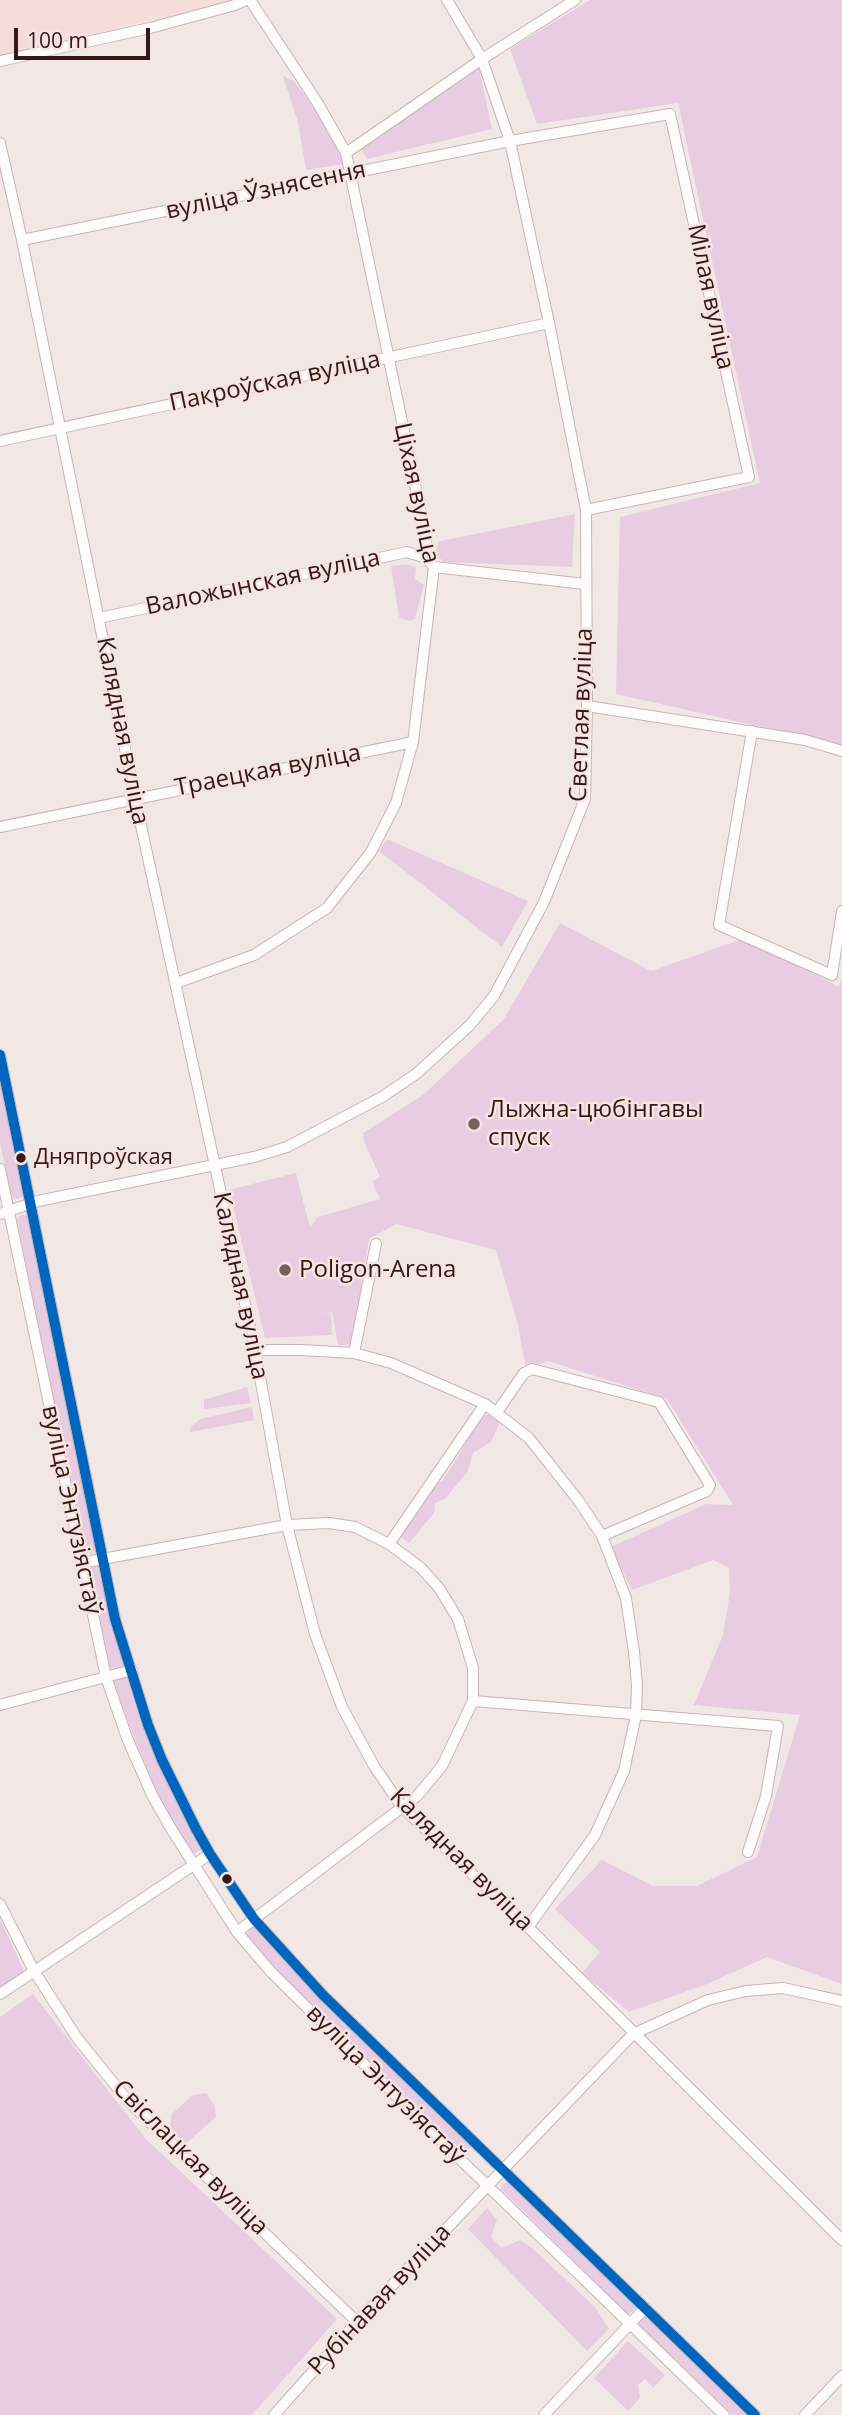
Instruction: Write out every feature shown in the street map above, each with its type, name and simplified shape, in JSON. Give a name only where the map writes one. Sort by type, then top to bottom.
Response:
[{"type":"street","points":[[0,61],[150,28],[248,0]]},
{"type":"street","name":"Ціхая вуліца","points":[[176,983],[254,955],[327,908],[371,852],[396,803],[413,742],[430,563],[346,153],[317,102],[248,0]]},
{"type":"street","name":"Светлая вуліца","points":[[4,1213],[30,1204],[254,1157],[287,1147],[382,1097],[416,1074],[469,1026],[494,996],[544,902],[585,799],[586,510],[550,323],[510,141],[482,59],[447,0]]},
{"type":"street","name":"вуліца Ўзнясення","points":[[346,153],[482,59],[575,0]]},
{"type":"street","name":"Мілая вуліца","points":[[510,141],[670,114],[749,477],[586,510]]},
{"type":"street","name":"вуліца Ўзнясення","points":[[22,240],[510,141]]},
{"type":"street","name":"Калядная вуліца","points":[[0,143],[61,428],[135,798],[255,1350],[288,1524],[315,1634],[342,1707],[374,1766],[402,1807],[528,1927],[842,2240]]},
{"type":"street","name":"Пакроўская вуліца","points":[[0,441],[550,323]]},
{"type":"street","name":"Валожынская вуліца","points":[[100,618],[407,552],[430,563],[585,584]]},
{"type":"street","points":[[587,706],[805,740],[842,751]]},
{"type":"street","points":[[752,731],[719,925],[832,975],[842,911]]},
{"type":"street","name":"Траецкая вуліца","points":[[0,827],[413,742]]},
{"type":"street","name":"вуліца Энтузіястаў","points":[[0,1055],[115,1619],[148,1725],[162,1760],[210,1854],[254,1919],[323,1995],[755,2415]]},
{"type":"street","name":"вуліца Энтузіястаў","points":[[0,1169],[4,1213],[106,1677],[127,1738],[152,1795],[192,1866],[237,1932],[313,2016],[724,2415]]},
{"type":"street","points":[[354,1353],[376,1244]]},
{"type":"street","points":[[255,1350],[354,1353],[391,1363],[485,1404],[529,1438],[578,1500],[602,1536],[626,1598],[637,1685],[636,1715],[624,1771],[595,1835],[528,1927]]},
{"type":"street","points":[[498,1412],[524,1373],[532,1369],[659,1402],[710,1485],[707,1491],[602,1536]]},
{"type":"street","points":[[389,1544],[485,1404]]},
{"type":"street","points":[[81,1563],[288,1524],[329,1523],[355,1527],[389,1544],[421,1569],[439,1588],[458,1619],[473,1668],[473,1701],[442,1766],[417,1796],[237,1932]]},
{"type":"street","points":[[0,1705],[132,1670]]},
{"type":"street","points":[[473,1701],[778,1727],[766,1796],[748,1852]]},
{"type":"street","points":[[0,1994],[210,1854]]},
{"type":"street","name":"Свіслацкая вуліца","points":[[0,1904],[34,1971],[77,2038],[128,2101],[357,2322]]},
{"type":"street","points":[[633,2034],[708,2000],[746,1991],[783,1988],[842,2001]]},
{"type":"street","name":"Рубінавая вуліца","points":[[274,2415],[357,2322],[633,2034]]},
{"type":"street","points":[[544,2415],[645,2308]]},
{"type":"street","points":[[805,2415],[842,2376]]},
{"type":"shaded area","points":[[0,0],[238,0],[239,1],[0,54]]},
{"type":"shaded area","points":[[590,0],[842,0],[842,745],[616,694],[620,517],[760,483],[678,103],[537,124],[510,49]]},
{"type":"shaded area","points":[[479,68],[492,129],[367,159],[361,148]]},
{"type":"shaded area","points":[[283,76],[294,81],[316,111],[340,150],[343,164],[306,170],[298,122]]},
{"type":"shaded area","points":[[575,514],[572,567],[444,562],[438,557],[436,548],[440,541]]},
{"type":"shaded area","points":[[406,564],[416,567],[415,579],[424,585],[415,619],[408,621],[399,617],[391,566]]},
{"type":"shaded area","points":[[387,839],[528,901],[502,947],[379,851]]},
{"type":"shaded area","points":[[560,923],[651,971],[745,938],[839,987],[842,979],[842,1984],[767,1957],[707,1984],[629,2012],[582,1973],[600,1952],[555,1909],[602,1860],[653,1886],[697,1886],[757,1857],[800,1715],[694,1705],[723,1635],[730,1592],[729,1568],[713,1560],[632,1590],[611,1547],[706,1504],[733,1505],[667,1399],[548,1361],[526,1369],[518,1325],[496,1250],[396,1224],[369,1239],[352,1345],[338,1345],[332,1312],[320,1315],[331,1313],[332,1335],[265,1338],[229,1190],[296,1173],[310,1228],[318,1217],[380,1199],[372,1181],[380,1177],[363,1133],[423,1095],[504,1019]]},
{"type":"shaded area","points":[[0,1084],[23,1196],[17,1199],[11,1197],[0,1142]]},
{"type":"shaded area","points":[[22,1214],[29,1217],[97,1550],[92,1554],[83,1551],[17,1219]]},
{"type":"shaded area","points":[[247,1387],[251,1403],[204,1409],[204,1400]]},
{"type":"shaded area","points":[[252,1407],[254,1420],[190,1432],[191,1427],[200,1419]]},
{"type":"shaded area","points":[[486,1414],[493,1415],[500,1422],[491,1442],[473,1453],[468,1471],[445,1499],[435,1503],[434,1513],[409,1543],[401,1537],[402,1530],[435,1484],[443,1480]]},
{"type":"shaded area","points":[[97,1564],[123,1665],[120,1668],[109,1668],[89,1570]]},
{"type":"shaded area","points":[[126,1676],[141,1724],[200,1850],[192,1855],[161,1801],[131,1730],[113,1680]]},
{"type":"shaded area","points":[[0,1919],[25,1973],[0,1989]]},
{"type":"shaded area","points":[[250,1928],[254,1928],[327,2007],[471,2147],[464,2155],[320,2015],[269,1961],[247,1935]]},
{"type":"shaded area","points":[[33,1994],[146,2139],[337,2319],[252,2415],[0,2415],[0,2017]]},
{"type":"shaded area","points":[[206,2093],[214,2104],[216,2117],[184,2145],[170,2126],[172,2114],[193,2095]]},
{"type":"shaded area","points":[[508,2182],[636,2307],[633,2311],[628,2314],[501,2189],[502,2184]]},
{"type":"shaded area","points":[[487,2208],[497,2220],[491,2237],[502,2248],[520,2240],[595,2307],[609,2329],[587,2351],[468,2229]]},
{"type":"shaded area","points":[[646,2316],[748,2415],[733,2415],[638,2324],[640,2318]]},
{"type":"shaded area","points":[[628,2341],[665,2375],[653,2388],[645,2379],[638,2385],[640,2398],[628,2411],[594,2378]]},
{"type":"transit line","points":[[0,1055],[115,1619],[148,1725],[196,1829],[254,1919],[323,1995],[755,2415]]},
{"type":"place","name":"Лыжна-цюбінгавы спуск","points":[[474,1124]]},
{"type":"place","name":"Дняпроўская","points":[[21,1158]]},
{"type":"place","name":"Poligon-Arena","points":[[285,1270]]}]
